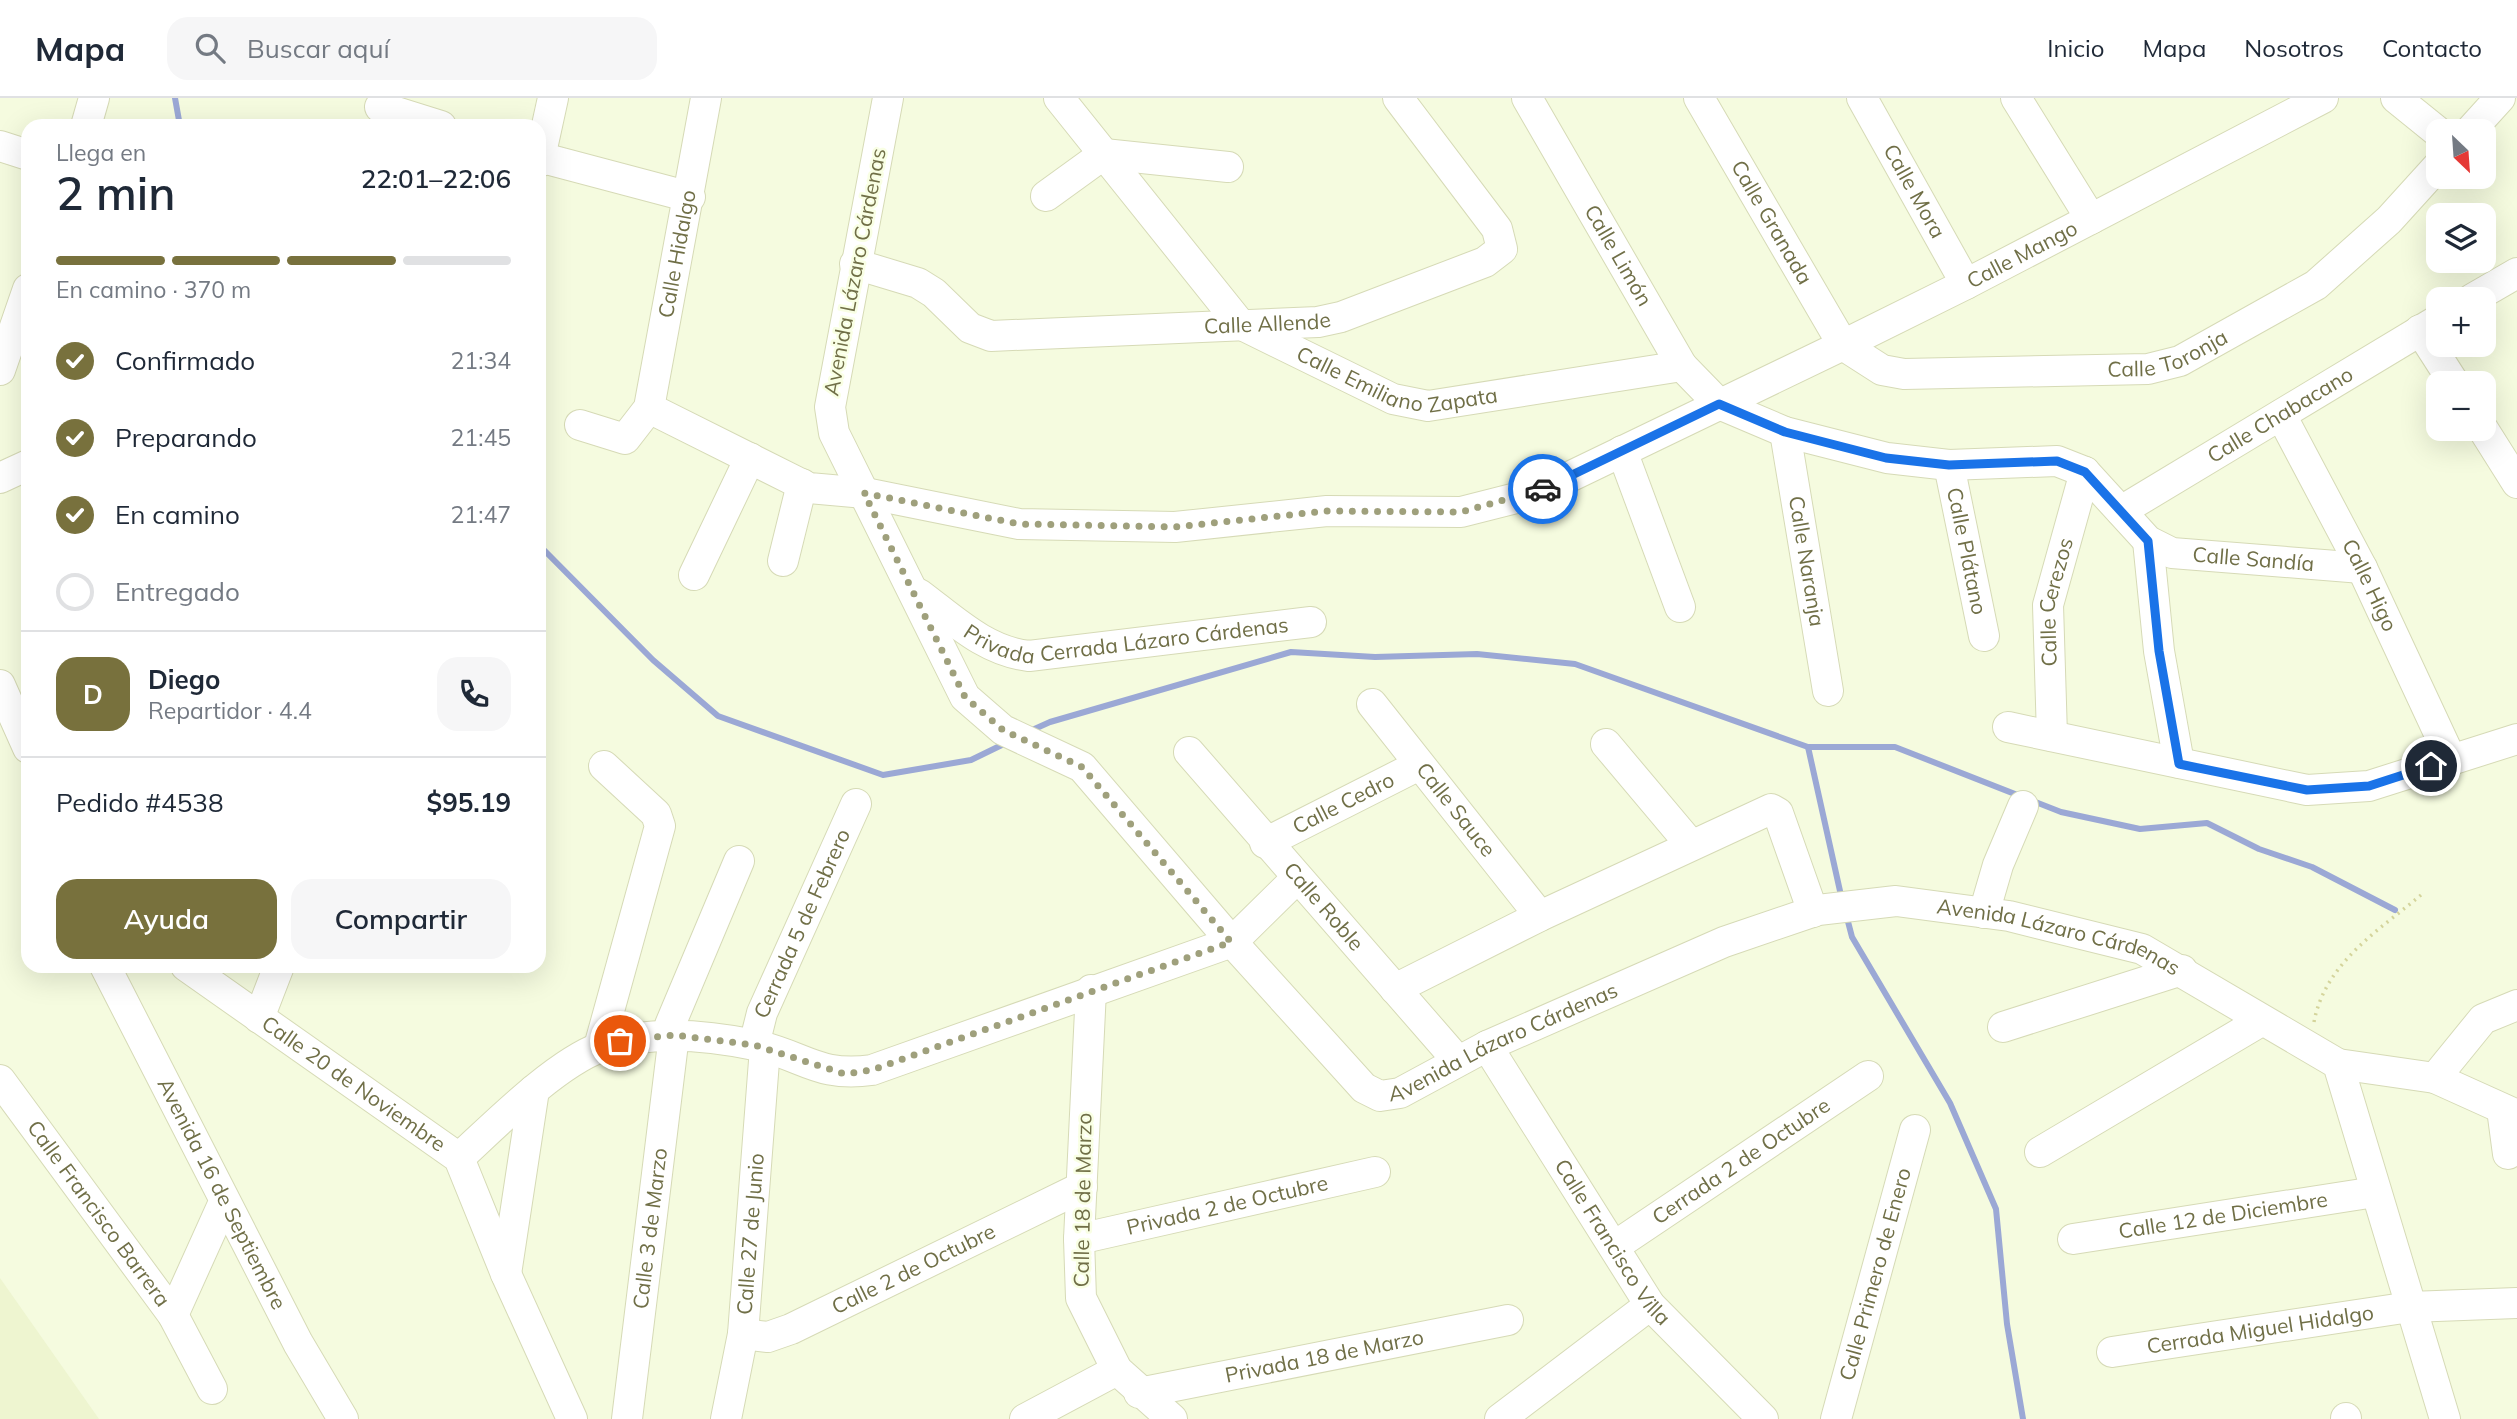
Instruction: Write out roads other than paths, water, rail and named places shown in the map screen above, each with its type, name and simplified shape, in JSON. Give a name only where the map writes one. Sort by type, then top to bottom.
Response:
[{"type":"street","points":[[88,119],[94,98]]},
{"type":"street","points":[[546,131],[553,98]]},
{"type":"street","name":"Calle Hidalgo","points":[[649,408],[690,197],[706,98]]},
{"type":"street","name":"Avenida Lázaro Cárdenas","points":[[888,98],[830,407],[834,433],[916,592],[965,697],[1003,730],[1049,749],[1082,767],[1231,942],[1364,1088],[1380,1096],[1400,1093],[1487,1046],[1724,942],[1815,911],[1896,901],[1984,913],[2142,949],[2182,970],[2261,1021],[2338,1064]]},
{"type":"street","name":"Calle Emiliano Zapata","points":[[1059,98],[1240,324],[1393,399],[1428,406],[1682,366]]},
{"type":"street","name":"Calle Allende","points":[[855,264],[918,283],[934,293],[970,328],[991,337],[1318,322],[1341,317],[1485,262],[1502,249],[1497,229],[1398,98]]},
{"type":"street","name":"Calle Limón","points":[[1527,98],[1682,366],[1719,404]]},
{"type":"street","name":"Calle Granada","points":[[1699,98],[1843,345]]},
{"type":"street","name":"Calle Mora","points":[[1862,98],[1966,284]]},
{"type":"street","points":[[2016,98],[2091,219]]},
{"type":"street","name":"Calle Mango","points":[[649,408],[809,488],[864,493],[1019,524],[1175,527],[1327,511],[1461,512],[1536,493],[1966,284],[2323,98]]},
{"type":"street","points":[[2396,98],[2426,122]]},
{"type":"street","points":[[2481,119],[2500,98]]},
{"type":"street","points":[[378,110],[413,119]]},
{"type":"street","points":[[0,146],[21,153]]},
{"type":"street","points":[[1046,196],[1104,154],[1228,167]]},
{"type":"street","points":[[546,161],[690,197]]},
{"type":"street","name":"Calle Toronja","points":[[1843,345],[1882,370],[1904,374],[2148,369],[2180,361],[2316,285],[2389,220],[2426,179]]},
{"type":"street","points":[[2493,287],[2517,273]]},
{"type":"street","points":[[0,370],[17,298]]},
{"type":"street","name":"Calle Chabacano","points":[[2121,511],[2426,327]]},
{"type":"street","points":[[1719,404],[1785,432],[1886,458],[1949,465],[2057,461],[2085,472],[2148,541],[2159,651],[2179,764]]},
{"type":"street","points":[[580,425],[625,439],[649,408]]},
{"type":"street","name":"Calle Higo","points":[[2281,415],[2362,568],[2451,759]]},
{"type":"street","name":"Calle Naranja","points":[[1785,432],[1828,691]]},
{"type":"street","points":[[2491,441],[2517,483]]},
{"type":"street","points":[[1622,451],[1680,607]]},
{"type":"street","points":[[694,575],[750,458]]},
{"type":"street","name":"Calle Plátano","points":[[1949,465],[1984,636]]},
{"type":"street","points":[[0,478],[21,468]]},
{"type":"street","name":"Calle Cerezos","points":[[2052,736],[2048,605],[2085,472]]},
{"type":"street","points":[[783,561],[802,484]]},
{"type":"street","name":"Calle Sandía","points":[[2148,541],[2172,553],[2362,568]]},
{"type":"street","name":"Privada Cerrada Lázaro Cárdenas","points":[[916,592],[986,644],[1005,653],[1029,656],[1311,622]]},
{"type":"street","points":[[0,685],[21,732]]},
{"type":"street","name":"Calle Sauce","points":[[1372,704],[1540,915]]},
{"type":"street","points":[[2008,727],[2307,790],[2369,786],[2517,739]]},
{"type":"street","points":[[1606,744],[1691,845]]},
{"type":"street","name":"Calle Roble","points":[[1189,752],[1265,843],[1458,1061]]},
{"type":"street","name":"Calle Cedro","points":[[1265,843],[1419,765]]},
{"type":"street","points":[[599,1047],[660,826],[656,814],[604,766]]},
{"type":"street","name":"Cerrada 5 de Febrero","points":[[760,1046],[762,1013],[856,804]]},
{"type":"street","points":[[1984,913],[1998,865],[2023,806]]},
{"type":"street","points":[[1395,989],[1540,915],[1774,809],[1815,911]]},
{"type":"street","name":"Calle 3 de Marzo","points":[[627,1419],[674,1035],[670,1025],[739,861]]},
{"type":"street","points":[[458,1158],[534,1090],[599,1047],[620,1041],[674,1035],[760,1046],[845,1074],[872,1070],[1231,942],[1297,878]]},
{"type":"street","points":[[2003,1027],[2182,970]]},
{"type":"street","name":"Avenida 16 de Septiembre","points":[[108,973],[298,1343],[343,1419]]},
{"type":"street","name":"Calle 20 de Noviembre","points":[[196,973],[458,1158],[506,1274],[572,1419]]},
{"type":"street","points":[[259,1018],[276,973]]},
{"type":"street","name":"Calle 18 de Marzo","points":[[1091,990],[1079,1239],[1082,1298],[1117,1370],[1139,1393],[1172,1419]]},
{"type":"street","points":[[2435,1078],[2483,1018],[2517,1005]]},
{"type":"street","points":[[2040,1152],[2261,1021]]},
{"type":"street","name":"Calle 27 de Junio","points":[[726,1419],[743,1334],[760,1046]]},
{"type":"street","name":"Calle Francisco Villa","points":[[1487,1046],[1650,1305],[1763,1419]]},
{"type":"street","points":[[2445,1419],[2338,1064],[2435,1078],[2510,1112],[2508,1154]]},
{"type":"street","name":"Cerrada 2 de Octubre","points":[[1615,1246],[1868,1076]]},
{"type":"street","name":"Calle Francisco Barrera","points":[[0,1080],[173,1315],[212,1389]]},
{"type":"street","points":[[506,1274],[534,1090]]},
{"type":"street","name":"Calle Primero de Enero","points":[[1836,1419],[1915,1130]]},
{"type":"street","name":"Privada 2 de Octubre","points":[[1079,1239],[1375,1172]]},
{"type":"street","name":"Calle 2 de Octubre","points":[[743,1334],[768,1337],[791,1329],[1082,1187]]},
{"type":"street","name":"Calle 12 de Diciembre","points":[[2073,1239],[2375,1192]]},
{"type":"street","points":[[173,1315],[224,1202]]},
{"type":"street","name":"Cerrada Miguel Hidalgo","points":[[2112,1352],[2410,1307],[2517,1303]]},
{"type":"street","points":[[1500,1419],[1650,1305]]},
{"type":"street","name":"Privada 18 de Marzo","points":[[1139,1393],[1508,1320]]},
{"type":"street","points":[[1025,1419],[1070,1409],[1117,1370]]},
{"type":"waterway","points":[[175,98],[179,119]]},
{"type":"waterway","points":[[546,552],[653,660],[718,716],[883,775],[971,760],[1008,742]]},
{"type":"waterway","points":[[1030,731],[1050,722],[1291,652],[1375,657],[1477,654],[1575,664],[1808,747],[1895,747],[2061,812],[2140,829],[2207,823],[2259,849],[2312,867],[2395,910]]},
{"type":"waterway","points":[[1808,747],[1842,900]]},
{"type":"waterway","points":[[1846,914],[1852,937],[1950,1103],[1996,1209],[2007,1324],[2023,1419]]}]
